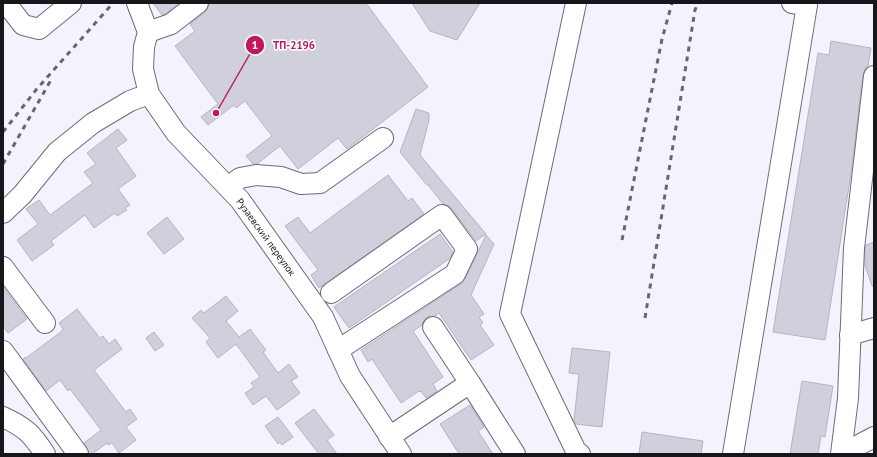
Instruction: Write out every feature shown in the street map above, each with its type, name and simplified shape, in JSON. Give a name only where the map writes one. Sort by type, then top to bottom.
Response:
[{"type":"street","points":[[6,3],[23,26],[39,29],[71,3]]},
{"type":"street","points":[[137,3],[148,32],[171,24],[198,3]]},
{"type":"street","points":[[576,3],[510,314],[576,451],[580,454]]},
{"type":"street","points":[[733,454],[807,6],[792,3]]},
{"type":"street","name":"Рузаевский переулок","points":[[148,32],[144,47],[143,68],[149,94],[176,132],[240,200],[323,318],[350,376],[401,454]]},
{"type":"street","points":[[841,454],[848,398],[854,248],[874,76]]},
{"type":"street","points":[[3,213],[22,195],[57,152],[93,123],[130,101],[149,94]]},
{"type":"street","points":[[228,187],[240,178],[256,175],[281,177],[301,184],[320,183],[383,138]]},
{"type":"street","points":[[331,293],[442,214],[467,249],[455,274],[338,350]]},
{"type":"street","points":[[3,267],[45,323]]},
{"type":"street","points":[[433,327],[515,454]]},
{"type":"street","points":[[850,335],[874,328]]},
{"type":"street","points":[[3,351],[78,454]]},
{"type":"street","points":[[389,437],[470,383]]},
{"type":"street","points":[[3,417],[21,426],[36,439],[45,454]]},
{"type":"street","points":[[841,454],[874,437]]},
{"type":"building","points":[[153,3],[179,3],[162,15]]},
{"type":"building","points":[[209,3],[366,3],[428,87],[347,149],[338,138],[298,169],[280,146],[257,164],[253,164],[246,156],[272,136],[245,101],[236,108],[234,105],[208,125],[201,117],[218,104],[175,46],[195,31],[190,24],[205,12]]},
{"type":"building","points":[[412,3],[480,3],[457,40],[430,31]]},
{"type":"building","points":[[831,41],[871,48],[868,66],[863,75],[851,173],[825,340],[773,332],[818,53],[829,55]]},
{"type":"building","points":[[416,109],[429,113],[429,120],[420,155],[486,234],[476,241],[451,208],[443,204],[430,186],[426,184],[400,152]]},
{"type":"building","points":[[118,129],[127,140],[116,148],[136,176],[118,189],[130,205],[125,208],[127,210],[117,216],[115,213],[94,228],[85,215],[51,241],[54,245],[32,261],[17,240],[38,224],[26,209],[39,200],[50,215],[93,183],[84,172],[96,164],[87,153]]},
{"type":"building","points":[[388,175],[408,201],[412,198],[424,214],[319,288],[311,275],[318,270],[285,226],[298,217],[310,233]]},
{"type":"building","points":[[167,217],[184,239],[164,254],[147,233]]},
{"type":"building","points":[[440,234],[453,252],[449,259],[349,328],[334,307]]},
{"type":"building","points":[[486,235],[494,244],[471,295],[484,314],[479,317],[483,323],[480,325],[494,345],[471,360],[439,313],[435,316],[427,317],[422,325],[413,331],[443,377],[433,384],[437,391],[426,398],[421,391],[419,391],[401,403],[372,359],[368,362],[361,350],[462,283]]},
{"type":"building","points":[[874,242],[874,286],[872,286],[865,265],[865,249],[866,245]]},
{"type":"building","points":[[3,287],[27,319],[8,333],[3,326]]},
{"type":"building","points":[[226,296],[238,311],[226,321],[239,337],[250,329],[266,350],[263,352],[278,373],[289,364],[298,377],[291,381],[300,393],[277,410],[266,396],[253,405],[245,393],[254,387],[251,383],[260,377],[236,344],[218,358],[206,342],[210,338],[192,318],[201,310],[204,313]]},
{"type":"building","points":[[77,309],[100,338],[103,336],[109,344],[115,339],[122,349],[94,370],[126,412],[130,409],[137,419],[126,427],[136,440],[119,453],[112,443],[108,445],[107,443],[92,454],[89,454],[84,443],[101,430],[70,389],[68,391],[60,380],[46,391],[23,359],[62,331],[63,329],[59,323]]},
{"type":"building","points":[[154,332],[164,345],[155,351],[146,338]]},
{"type":"building","points":[[572,348],[610,352],[602,427],[576,424],[574,420],[579,374],[569,373]]},
{"type":"building","points":[[802,381],[833,386],[825,437],[821,436],[818,454],[790,454]]},
{"type":"building","points":[[470,405],[484,427],[478,431],[493,454],[459,454],[440,424]]},
{"type":"building","points":[[314,409],[334,435],[327,440],[337,454],[319,454],[295,423]]},
{"type":"building","points":[[278,417],[293,437],[282,445],[280,442],[278,444],[265,426]]},
{"type":"building","points":[[642,432],[703,441],[701,454],[639,454]]},
{"type":"railway","points":[[3,132],[36,90],[113,3]]},
{"type":"railway","points":[[622,240],[662,39],[672,3]]},
{"type":"railway","points":[[645,318],[695,10],[698,3]]},
{"type":"railway","points":[[3,164],[51,80]]},
{"type":"place","name":"ТП-2196","points":[[216,113]]}]
